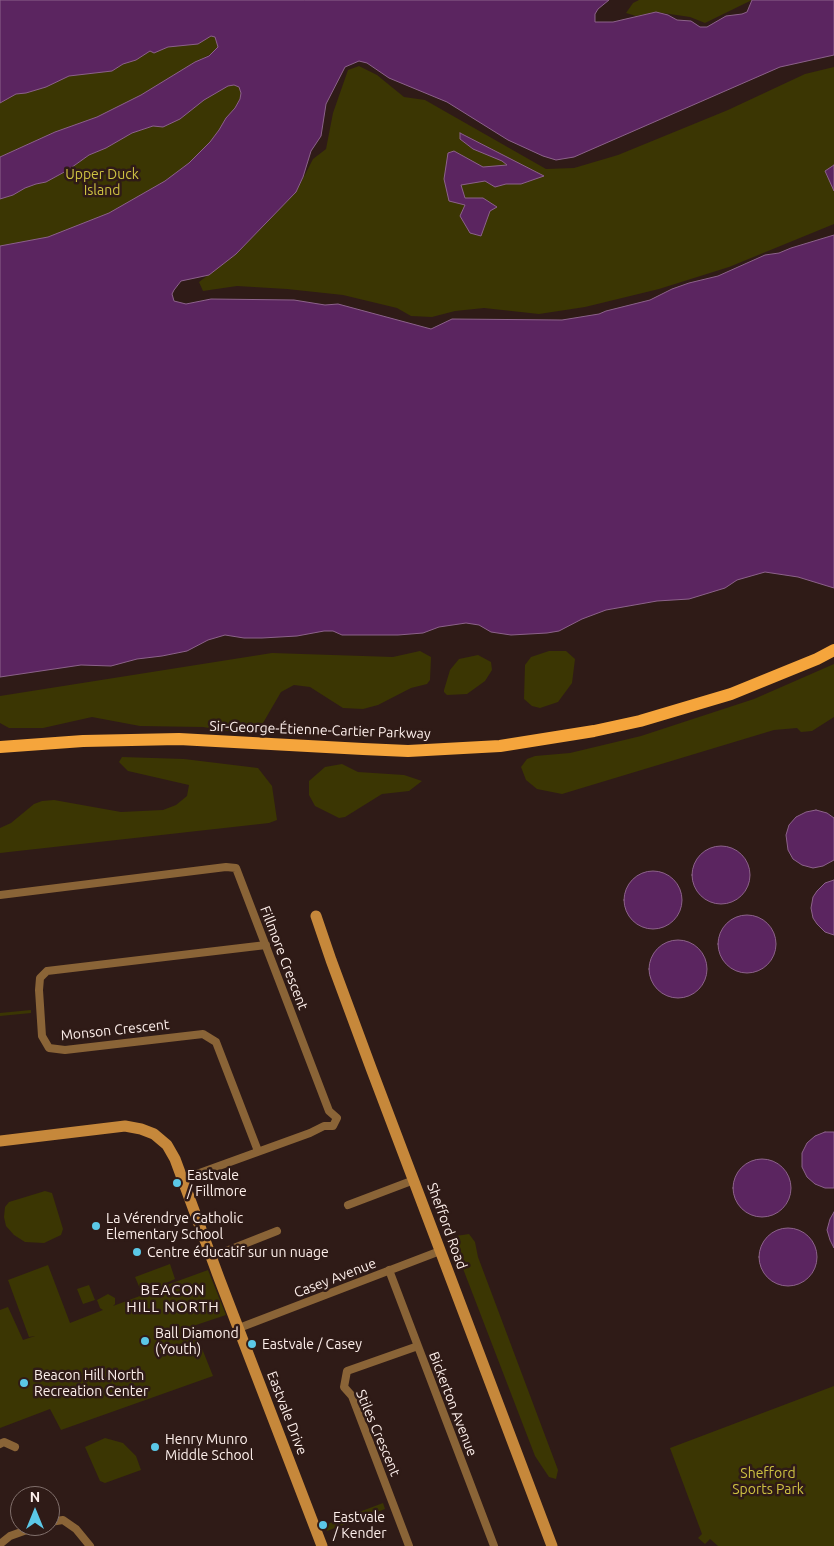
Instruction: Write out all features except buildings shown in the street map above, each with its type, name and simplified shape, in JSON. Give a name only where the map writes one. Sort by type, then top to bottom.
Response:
[{"type":"main road","name":"Sir-George-Étienne-Cartier Parkway","points":[[0,747],[83,741],[179,739],[362,750],[408,751],[500,746],[594,731],[640,721],[731,694],[834,650]]},
{"type":"street","name":"Fillmore Crescent","points":[[0,896],[226,867],[236,868],[329,1111],[337,1118],[333,1126],[324,1126],[310,1133],[182,1179]]},
{"type":"street","name":"Shefford Road","points":[[316,916],[552,1546]]},
{"type":"street","name":"Monson Crescent","points":[[258,1151],[216,1042],[202,1034],[65,1050],[50,1048],[42,1036],[39,990],[40,978],[47,971],[266,945]]},
{"type":"street","name":"Eastvale Drive","points":[[0,1142],[125,1126],[154,1134],[167,1145],[175,1159],[322,1546]]},
{"type":"street","points":[[348,1205],[414,1180]]},
{"type":"street","points":[[211,1257],[277,1231]]},
{"type":"street","name":"Casey Avenue","points":[[239,1328],[440,1251]]},
{"type":"street","name":"Bickerton Avenue","points":[[389,1270],[494,1546]]},
{"type":"street","name":"Stiles Crescent","points":[[409,1546],[352,1396],[344,1387],[347,1371],[418,1346]]},
{"type":"street","points":[[0,1444],[4,1442],[15,1447]]},
{"type":"street","points":[[60,1520],[76,1529],[90,1546]]},
{"type":"street","points":[[0,1544],[10,1536]]},
{"type":"green space","points":[[639,0],[752,0],[705,23],[690,17],[656,12],[636,16],[626,13],[633,3]]},
{"type":"green space","name":"Upper Duck Island","points":[[211,36],[215,36],[218,47],[213,53],[141,95],[97,117],[55,132],[0,157],[0,103],[16,94],[46,87],[69,76],[112,71],[150,51],[154,53],[168,47],[198,44]]},
{"type":"green space","points":[[359,66],[377,75],[404,97],[425,100],[546,169],[574,168],[618,155],[728,110],[805,74],[834,67],[834,165],[825,171],[834,190],[834,224],[729,267],[659,289],[585,307],[539,314],[484,308],[455,311],[432,317],[411,316],[397,308],[343,295],[237,286],[203,291],[199,282],[236,254],[296,192],[313,159],[326,149],[333,113],[348,70]],"holes":[[[461,133],[543,176],[522,184],[506,184],[495,187],[485,181],[461,185],[465,198],[483,198],[497,207],[490,211],[470,233],[461,217],[465,205],[448,153],[454,151],[483,167],[507,165],[473,149],[460,139]]]},
{"type":"green space","name":"Upper Duck Island","points":[[234,85],[239,87],[241,92],[235,108],[210,142],[189,163],[165,181],[109,213],[48,237],[0,246],[0,199],[13,195],[25,188],[46,182],[68,170],[89,155],[106,148],[132,133],[153,126],[163,127],[180,119],[204,100],[228,86]]},
{"type":"green space","points":[[420,651],[431,657],[430,680],[427,684],[411,688],[378,705],[363,709],[343,708],[310,687],[294,685],[281,692],[263,723],[228,731],[203,727],[140,726],[92,717],[43,728],[9,728],[0,723],[0,696],[272,653],[393,657]]},
{"type":"green space","points":[[549,651],[566,651],[575,659],[572,683],[558,702],[540,708],[532,706],[524,699],[525,665],[531,657]]},
{"type":"green space","points":[[478,655],[491,662],[492,670],[485,681],[467,694],[447,695],[444,690],[450,670],[459,659]]},
{"type":"green space","points":[[834,664],[834,717],[812,731],[801,732],[797,728],[774,730],[562,794],[537,789],[526,780],[521,767],[527,759],[535,756],[570,753],[641,736],[754,699]]},
{"type":"green space","points":[[122,757],[184,759],[258,768],[272,786],[277,820],[269,823],[0,853],[0,828],[11,823],[34,804],[42,801],[54,800],[121,812],[163,810],[176,805],[187,796],[189,785],[128,771],[119,762]]},
{"type":"green space","points":[[342,764],[358,772],[404,775],[422,781],[409,791],[382,794],[345,817],[339,818],[315,806],[309,795],[309,781],[325,767]]},
{"type":"green space","points":[[31,1010],[31,1013],[0,1016],[0,1013]]},
{"type":"green space","points":[[45,1191],[52,1193],[63,1229],[61,1235],[44,1243],[25,1242],[14,1235],[6,1226],[4,1217],[5,1207],[9,1202]]},
{"type":"green space","points":[[469,1234],[475,1242],[478,1257],[558,1470],[556,1479],[549,1477],[535,1456],[452,1240],[456,1236]]},
{"type":"green space","points":[[170,1264],[175,1279],[164,1286],[208,1270],[226,1315],[193,1326],[213,1376],[61,1430],[50,1409],[0,1428],[0,1310],[8,1307],[23,1340],[35,1336],[29,1337],[8,1280],[48,1265],[70,1323],[103,1310],[100,1308],[97,1300],[108,1294],[115,1298],[113,1306],[156,1290],[152,1288],[141,1291],[135,1277]]},
{"type":"green space","points":[[89,1285],[95,1300],[83,1304],[77,1289]]},
{"type":"green space","name":"Shefford Sports Park","points":[[834,1386],[834,1546],[718,1546],[710,1539],[705,1544],[698,1538],[702,1534],[670,1448]]},
{"type":"green space","points":[[105,1438],[123,1443],[136,1456],[141,1470],[105,1483],[100,1481],[85,1447]]},
{"type":"green space","points":[[383,1503],[385,1509],[327,1531],[325,1525]]},
{"type":"shaded area","points":[[0,0],[609,0],[598,9],[595,14],[595,22],[613,22],[656,12],[677,20],[691,21],[700,27],[707,27],[726,16],[747,12],[752,0],[834,0],[834,55],[780,67],[574,157],[556,160],[508,140],[447,102],[389,78],[367,63],[359,61],[345,67],[326,104],[321,136],[311,151],[296,192],[236,254],[209,275],[181,281],[172,294],[174,301],[186,304],[211,299],[294,300],[325,305],[338,304],[431,329],[452,319],[562,320],[599,314],[650,300],[689,283],[718,276],[765,255],[779,253],[834,235],[834,588],[798,577],[765,572],[737,580],[725,588],[689,599],[657,601],[606,610],[582,619],[559,631],[547,633],[511,635],[491,632],[479,625],[466,623],[439,627],[423,633],[398,635],[342,635],[333,631],[324,631],[297,636],[262,638],[225,635],[208,640],[187,651],[137,659],[111,666],[81,665],[0,677],[0,246],[48,237],[109,213],[165,181],[189,163],[210,142],[235,108],[241,93],[239,87],[234,85],[228,86],[204,100],[180,119],[163,127],[153,126],[132,133],[106,148],[89,155],[68,170],[46,182],[25,188],[13,195],[0,199],[0,157],[55,132],[97,117],[141,95],[195,62],[209,56],[218,47],[215,37],[211,36],[198,44],[168,47],[154,53],[150,51],[112,71],[69,76],[46,87],[16,94],[0,103]]},
{"type":"shaded area","points":[[460,133],[544,176],[521,184],[506,184],[495,187],[485,181],[461,185],[465,198],[483,198],[497,207],[490,211],[481,236],[470,233],[460,216],[465,205],[449,201],[444,179],[448,153],[454,151],[483,167],[507,165],[473,149],[460,139]]},
{"type":"shaded area","points":[[834,165],[834,191],[825,171]]},
{"type":"shaded area","points":[[816,810],[827,813],[834,818],[834,860],[823,866],[813,868],[802,865],[793,859],[788,850],[786,835],[789,825],[796,817]]},
{"type":"shaded area","points":[[721,846],[737,851],[745,859],[750,875],[745,891],[737,899],[721,904],[705,899],[697,891],[692,875],[697,859],[705,851]]},
{"type":"shaded area","points":[[653,871],[669,876],[677,884],[682,900],[677,916],[669,924],[653,929],[637,924],[629,916],[624,900],[629,884],[637,876]]},
{"type":"shaded area","points":[[834,880],[834,935],[825,932],[817,924],[813,918],[811,908],[813,897],[817,891],[825,883]]},
{"type":"shaded area","points":[[747,915],[763,920],[771,928],[776,944],[771,960],[763,968],[747,973],[731,968],[723,960],[718,944],[723,928],[731,920]]},
{"type":"shaded area","points":[[678,940],[694,945],[702,953],[707,969],[702,985],[694,993],[678,998],[662,993],[654,985],[649,969],[654,953],[662,945]]},
{"type":"shaded area","points":[[825,1132],[834,1132],[834,1188],[825,1188],[815,1184],[807,1177],[802,1167],[802,1153],[807,1143],[815,1136]]},
{"type":"shaded area","points":[[762,1159],[778,1164],[786,1172],[791,1188],[786,1204],[778,1212],[762,1217],[746,1212],[738,1204],[733,1188],[738,1172],[746,1164]]},
{"type":"shaded area","points":[[834,1212],[834,1248],[827,1230]]},
{"type":"shaded area","points":[[788,1228],[804,1233],[812,1241],[817,1257],[812,1273],[804,1281],[788,1286],[772,1281],[764,1273],[759,1257],[764,1241],[772,1233]]},
{"type":"place","name":"Eastvale / Fillmore","points":[[177,1183]]},
{"type":"place","name":"La Vérendrye Catholic Elementary School","points":[[96,1226]]},
{"type":"place","name":"Centre éducatif sur un nuage","points":[[137,1252]]},
{"type":"place","name":"Ball Diamond (Youth)","points":[[145,1341]]},
{"type":"place","name":"Eastvale / Casey","points":[[252,1344]]},
{"type":"place","name":"Beacon Hill North Recreation Center","points":[[24,1383]]},
{"type":"place","name":"Henry Munro Middle School","points":[[155,1447]]},
{"type":"place","name":"Eastvale / Kender","points":[[323,1525]]},
{"type":"district","name":"BEACON HILL NORTH","points":[[173,1298]]}]
